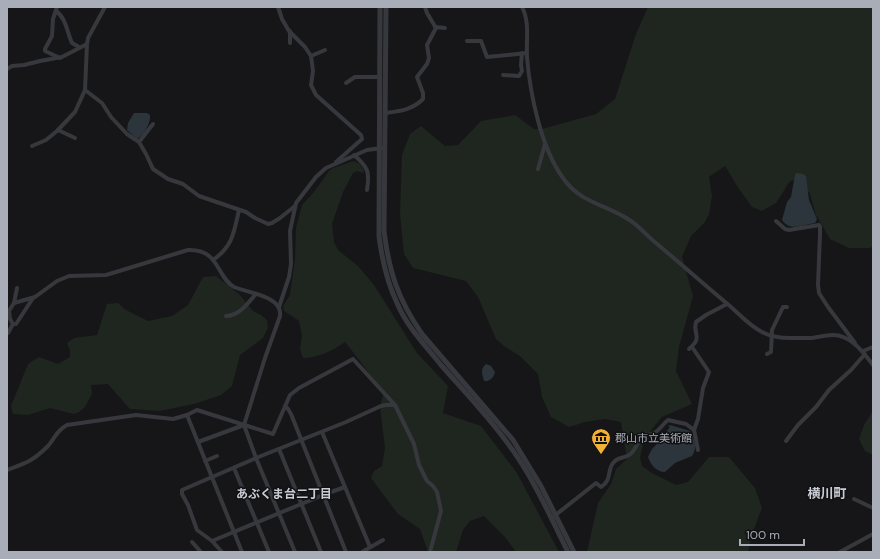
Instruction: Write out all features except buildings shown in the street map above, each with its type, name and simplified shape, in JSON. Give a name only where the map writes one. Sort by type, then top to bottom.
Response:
[{"type":"street","points":[[32,146],[46,140],[75,112],[85,90],[88,38],[106,7]]},
{"type":"street","points":[[278,7],[282,19],[290,31],[311,56],[313,71],[311,85],[316,95],[359,132],[362,139],[336,162],[336,164]]},
{"type":"street","points":[[380,7],[380,77],[384,207],[387,254],[391,271],[401,299],[422,334],[513,440],[534,474],[568,552]]},
{"type":"street","points":[[382,148],[385,114],[386,7]]},
{"type":"street","points":[[385,114],[412,108],[423,98],[424,93],[417,77],[427,64],[429,58],[428,46],[436,28],[425,7]]},
{"type":"street","points":[[522,7],[526,18],[525,53],[537,119],[554,165],[578,194],[590,202],[613,211],[632,221],[754,328],[771,336],[784,338],[811,338],[834,335],[844,338],[857,345]]},
{"type":"street","points":[[56,9],[63,19],[72,43],[79,47]]},
{"type":"street","points":[[56,9],[53,19],[52,36],[45,51],[60,58]]},
{"type":"street","points":[[435,27],[445,28]]},
{"type":"street","points":[[290,31],[290,43]]},
{"type":"street","points":[[468,41],[481,41],[487,57],[525,53]]},
{"type":"street","points":[[7,69],[12,66],[60,58],[87,44]]},
{"type":"street","points":[[311,56],[325,50]]},
{"type":"street","points":[[503,75],[521,75],[521,65],[525,53]]},
{"type":"street","points":[[346,84],[355,77],[380,77]]},
{"type":"street","points":[[85,90],[102,102],[111,117],[127,134],[139,142],[153,169],[172,181],[184,184],[199,196],[207,200],[246,212],[268,224],[280,218],[295,206],[316,177],[326,168],[367,150],[382,148]]},
{"type":"street","points":[[139,142],[153,124]]},
{"type":"street","points":[[58,130],[75,138]]},
{"type":"street","points":[[538,169],[545,144]]},
{"type":"street","points":[[354,156],[364,165],[368,172],[367,190]]},
{"type":"street","points":[[295,206],[290,231],[291,264],[289,277],[279,307],[280,316],[244,425],[295,552]]},
{"type":"street","points":[[214,260],[227,248],[233,234],[239,210]]},
{"type":"street","points":[[776,221],[784,229],[789,230],[819,225],[819,293],[828,307],[873,365]]},
{"type":"street","points":[[14,303],[33,298],[57,281],[69,276],[106,275],[188,250],[194,250],[203,253],[214,260],[233,286],[276,303],[279,307]]},
{"type":"street","points":[[13,324],[8,312],[14,303],[16,288]]},
{"type":"street","points":[[226,316],[236,314],[256,294]]},
{"type":"street","points":[[8,333],[13,324],[19,322],[33,298]]},
{"type":"street","points":[[698,450],[694,430],[698,419],[703,388],[709,372],[690,348],[697,339],[695,328],[696,322],[727,304]]},
{"type":"street","points":[[767,354],[772,352],[772,330],[783,307],[787,307]]},
{"type":"street","points":[[786,441],[829,390],[851,370],[864,353],[873,347]]},
{"type":"street","points":[[7,470],[33,460],[49,445],[58,431],[67,425],[136,415],[173,419],[197,410],[272,434],[290,395],[296,390],[353,359],[395,405],[414,444],[419,465],[427,481],[433,486],[439,499],[441,511],[430,552]]},
{"type":"street","points":[[222,552],[212,541],[198,530],[181,491],[182,490],[381,406],[395,405]]},
{"type":"street","points":[[285,406],[288,409],[301,440],[346,552]]},
{"type":"street","points":[[187,415],[242,552]]},
{"type":"street","points":[[553,517],[596,483],[599,487],[605,485],[608,481],[611,467],[616,460],[632,453],[640,440],[657,431],[668,420],[686,424],[694,430]]},
{"type":"street","points":[[198,442],[244,425]]},
{"type":"street","points":[[322,432],[370,547]]},
{"type":"street","points":[[279,449],[320,552]]},
{"type":"street","points":[[205,460],[217,456]]},
{"type":"street","points":[[234,468],[269,552]]},
{"type":"street","points":[[212,541],[345,487]]},
{"type":"street","points":[[854,499],[873,508]]},
{"type":"street","points":[[553,517],[574,552]]},
{"type":"street","points":[[840,552],[873,534]]},
{"type":"street","points":[[362,552],[383,540]]},
{"type":"street","points":[[192,542],[201,552]]},
{"type":"shaded area","points":[[648,7],[873,7],[873,246],[870,248],[849,248],[830,239],[816,215],[810,194],[804,185],[795,180],[790,181],[776,203],[762,211],[752,207],[725,166],[709,177],[712,196],[709,214],[705,222],[691,236],[682,257],[693,296],[679,347],[676,371],[692,404],[662,417],[644,439],[640,458],[642,466],[652,473],[676,485],[688,482],[709,457],[729,457],[755,488],[762,508],[752,534],[748,552],[587,552],[598,503],[611,484],[616,469],[627,459],[621,422],[605,419],[585,422],[569,427],[551,417],[542,397],[538,374],[521,357],[496,339],[478,297],[466,281],[413,268],[404,254],[400,214],[402,155],[410,134],[421,126],[445,146],[458,145],[481,121],[515,115],[534,129],[542,129],[596,114],[615,99],[636,34]]},
{"type":"shaded area","points":[[134,113],[147,113],[150,115],[146,128],[142,135],[137,139],[127,130],[128,123]]},
{"type":"shaded area","points":[[354,161],[360,164],[364,170],[363,173],[357,171],[353,173],[343,192],[332,224],[334,242],[338,250],[358,266],[374,285],[417,353],[448,386],[443,413],[481,426],[517,473],[559,552],[516,552],[505,537],[484,516],[470,521],[463,530],[456,552],[428,552],[420,529],[398,514],[371,478],[374,471],[382,466],[385,448],[380,407],[383,395],[345,342],[325,353],[314,357],[303,358],[300,349],[302,336],[299,321],[284,311],[283,306],[290,295],[295,259],[296,228],[302,205],[314,192],[329,171],[333,168]]},
{"type":"shaded area","points":[[796,173],[806,176],[809,200],[817,219],[815,223],[793,227],[785,224],[782,220],[787,202],[791,197]]},
{"type":"shaded area","points":[[216,276],[239,294],[253,311],[267,320],[268,328],[263,338],[240,355],[232,386],[221,395],[194,404],[159,411],[130,409],[108,384],[91,385],[92,394],[85,407],[74,414],[50,408],[28,415],[13,414],[11,406],[28,364],[39,357],[58,364],[70,357],[70,351],[67,343],[74,338],[97,335],[107,304],[118,303],[126,310],[148,321],[172,316],[188,305],[203,277]]},
{"type":"shaded area","points":[[486,364],[491,366],[495,372],[491,379],[484,381],[482,370]]},
{"type":"shaded area","points":[[873,411],[873,455],[865,451],[859,439],[864,425]]},
{"type":"shaded area","points":[[670,425],[690,431],[694,440],[695,450],[692,456],[675,463],[665,472],[662,472],[654,468],[648,457],[652,449],[666,435],[666,432],[670,427],[668,426]]},
{"type":"place","name":"郡山市立美術館","points":[[601,455]]},
{"type":"district","name":"横川町","points":[[827,493]]},
{"type":"district","name":"あぶくま台二丁目","points":[[284,494]]}]
